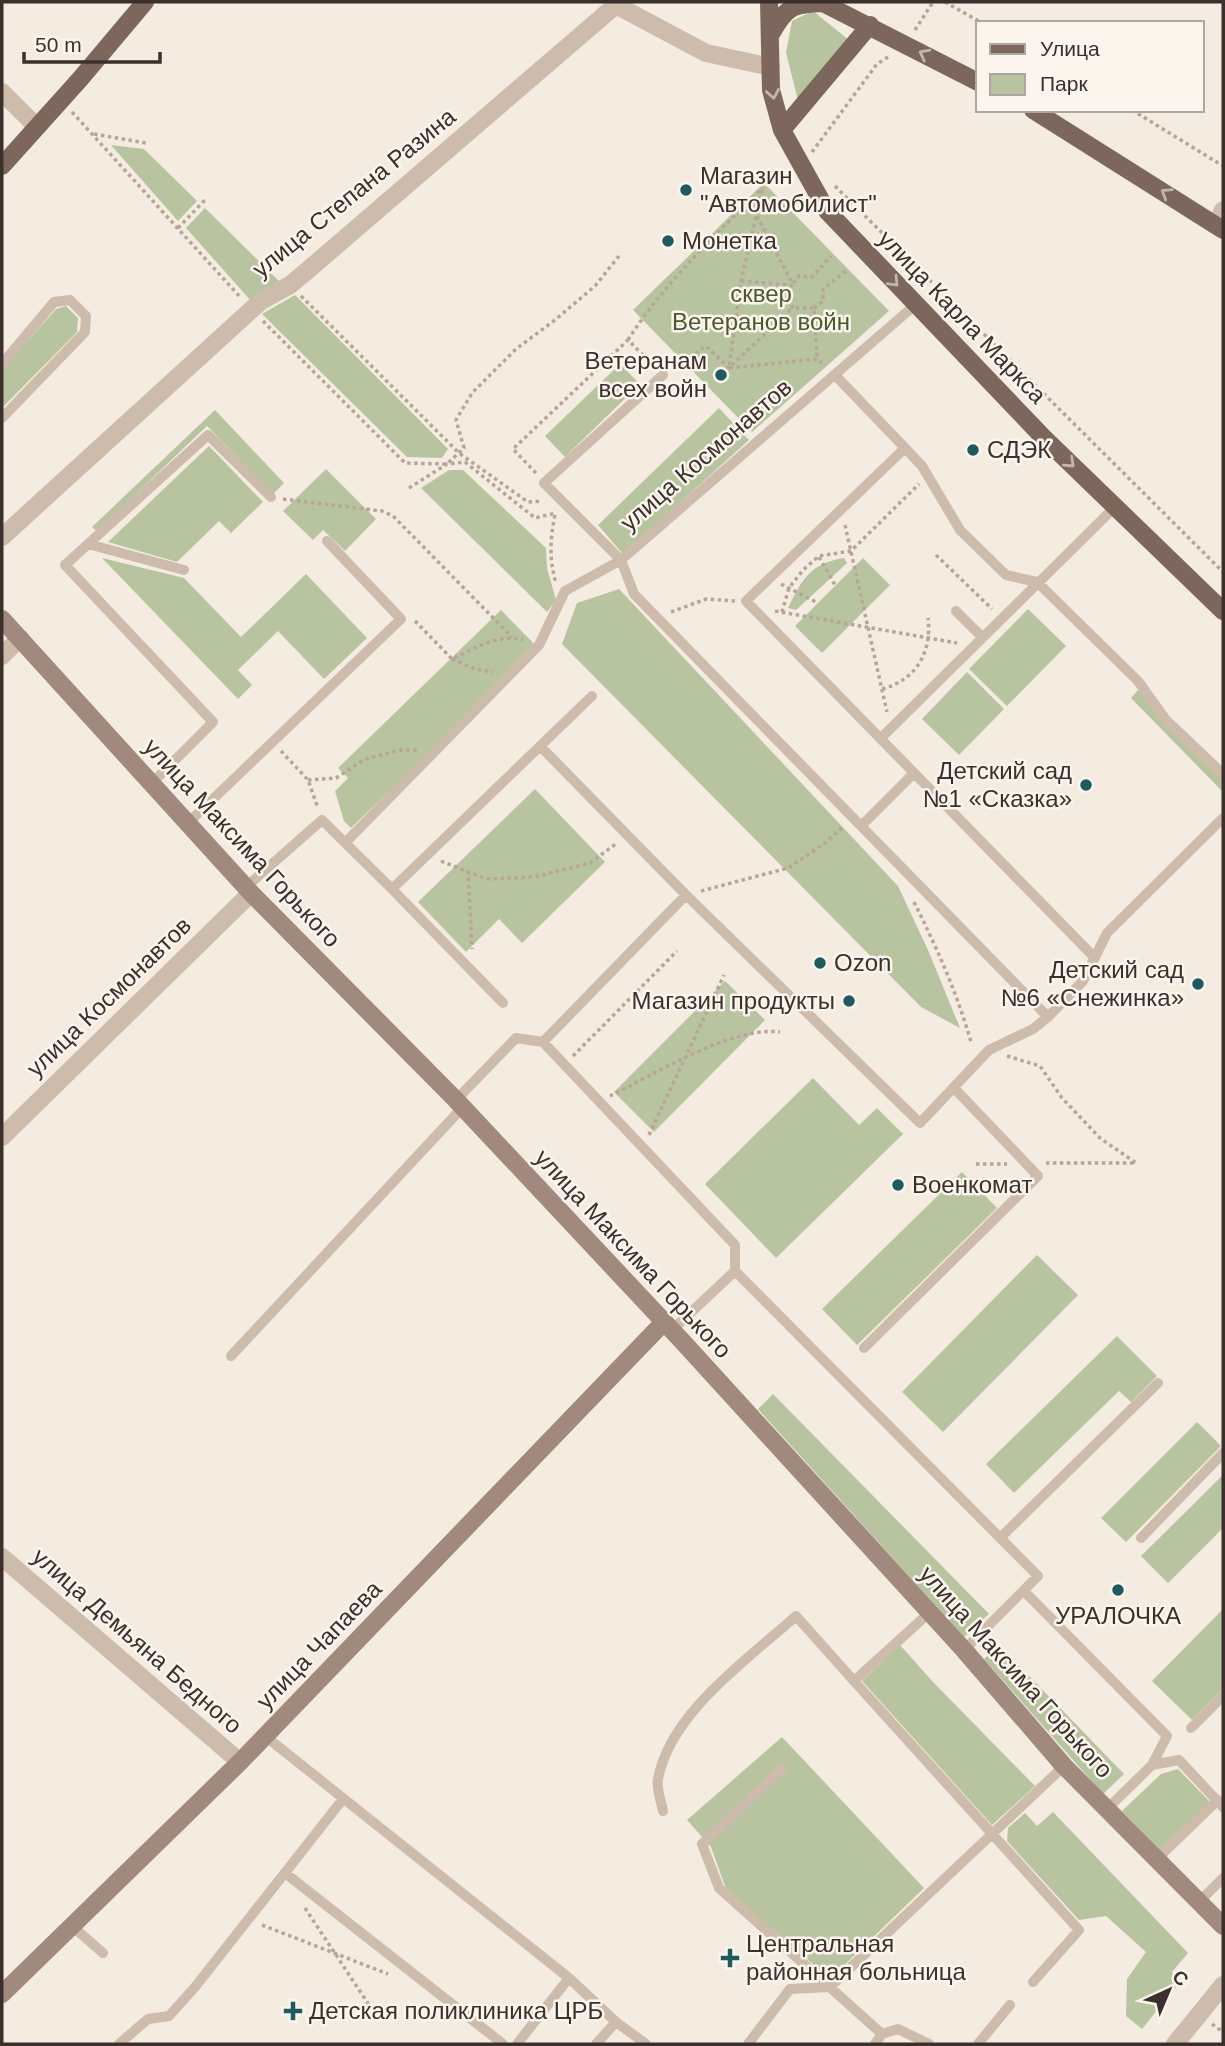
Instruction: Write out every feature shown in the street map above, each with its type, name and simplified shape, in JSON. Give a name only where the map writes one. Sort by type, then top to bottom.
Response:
[{"type":"main road","points":[[2,166],[145,2]]},
{"type":"main road","name":"улица Карла Маркса","points":[[769,2],[771,90],[782,130],[827,211],[1044,438],[1223,611]]},
{"type":"main road","points":[[771,35],[782,14],[797,4],[822,2],[976,81]]},
{"type":"main road","points":[[782,130],[870,25]]},
{"type":"main road","points":[[1035,112],[1221,221]]},
{"type":"street","name":"улица Степана Разина","points":[[2,537],[261,301],[290,285],[614,3],[706,53],[771,67]]},
{"type":"street","points":[[2,92],[37,127]]},
{"type":"street","name":"улица Максима Горького","points":[[2,619],[248,890],[459,1104],[667,1326],[964,1650],[1064,1766],[1223,1926]]},
{"type":"street","points":[[2,656],[20,638]]},
{"type":"street","name":"улица Космонавтов","points":[[2,1137],[248,890]]},
{"type":"street","name":"улица Чапаева","points":[[4,1988],[72,1926],[240,1762],[667,1326]]},
{"type":"street","name":"улица Демьяна Бедного","points":[[2,1557],[240,1762]]},
{"type":"street","points":[[1175,2044],[1223,1985]]},
{"type":"lane","points":[[2,364],[54,302],[70,300],[86,316],[85,332],[2,418]]},
{"type":"lane","name":"улица Космонавтов","points":[[345,843],[540,645],[565,592],[621,560],[915,305]]},
{"type":"lane","points":[[663,375],[544,482],[621,560],[634,594],[1048,1017]]},
{"type":"lane","points":[[835,375],[928,475],[960,530],[1006,575],[1037,582],[1138,681],[1166,720],[1223,774]]},
{"type":"lane","points":[[152,783],[213,722],[65,565],[208,435],[271,498]]},
{"type":"lane","points":[[905,448],[746,601],[1095,958]]},
{"type":"lane","points":[[881,738],[1116,506]]},
{"type":"lane","points":[[188,823],[401,619],[327,541]]},
{"type":"lane","points":[[88,544],[184,570]]},
{"type":"lane","points":[[956,611],[982,637]]},
{"type":"lane","points":[[393,889],[592,696]]},
{"type":"lane","points":[[541,747],[686,895],[920,1123],[989,1050],[1033,1029],[1048,1017],[1083,981],[1107,933],[1223,818]]},
{"type":"lane","points":[[857,822],[914,773]]},
{"type":"lane","points":[[248,890],[322,820],[503,1003]]},
{"type":"lane","points":[[543,1042],[686,895]]},
{"type":"lane","points":[[231,1356],[516,1038],[543,1042],[735,1245],[735,1271],[1038,1576],[964,1650]]},
{"type":"lane","points":[[864,1348],[1038,1176],[954,1088]]},
{"type":"lane","points":[[667,1326],[735,1271]]},
{"type":"lane","points":[[1000,1538],[1158,1383]]},
{"type":"lane","points":[[1141,1538],[1223,1453]]},
{"type":"lane","points":[[1024,1591],[1167,1736],[1152,1765],[1107,1809]]},
{"type":"lane","points":[[854,1681],[929,1613]]},
{"type":"lane","points":[[663,1811],[657,1781],[673,1738],[705,1697],[796,1616],[1079,1930],[1032,1982]]},
{"type":"lane","points":[[1191,1728],[1223,1696]]},
{"type":"lane","points":[[265,1736],[569,1978],[616,2022],[646,2044]]},
{"type":"lane","points":[[1152,1765],[1179,1760],[1220,1803],[1157,1860]]},
{"type":"lane","points":[[748,2044],[790,1989],[830,1987],[1064,1766]]},
{"type":"lane","points":[[782,1769],[702,1844],[719,1888],[882,2034]]},
{"type":"lane","points":[[119,2044],[148,2019],[169,2016],[344,1799]]},
{"type":"lane","points":[[285,1873],[503,2044]]},
{"type":"lane","points":[[1199,1902],[1223,1878]]},
{"type":"lane","points":[[72,1926],[103,1953]]},
{"type":"lane","points":[[517,2044],[569,1978]]},
{"type":"lane","points":[[978,2044],[1010,2005]]},
{"type":"lane","points":[[596,2044],[616,2022]]},
{"type":"lane","points":[[875,2044],[882,2034],[898,2029],[929,2044]]},
{"type":"path","points":[[808,157],[877,64],[906,44],[933,2]]},
{"type":"path","points":[[945,2],[978,21]]},
{"type":"path","points":[[61,100],[252,310],[405,463],[465,463],[535,518],[571,510]]},
{"type":"path","points":[[1135,112],[1223,166]]},
{"type":"path","points":[[91,134],[146,142]]},
{"type":"path","points":[[544,482],[513,449],[628,340],[700,251],[763,185],[741,281],[729,368]]},
{"type":"path","points":[[834,185],[1223,572]]},
{"type":"path","points":[[178,228],[205,200]]},
{"type":"path","points":[[756,214],[791,284],[792,308]]},
{"type":"path","points":[[408,488],[447,464],[464,448],[456,420],[472,393],[516,349],[595,286],[619,256]]},
{"type":"path","points":[[741,281],[791,284],[799,276],[812,277],[831,256]]},
{"type":"path","points":[[729,368],[792,308],[814,308],[823,301],[823,289],[846,271]]},
{"type":"path","points":[[290,285],[459,453],[528,502],[560,498],[551,534],[551,567],[561,600]]},
{"type":"path","points":[[814,308],[817,359],[835,375]]},
{"type":"path","points":[[628,340],[663,375],[706,346],[729,368],[817,359]]},
{"type":"path","points":[[782,612],[789,588],[803,570],[819,556],[851,551],[928,475]]},
{"type":"path","points":[[271,498],[382,511],[393,516],[512,637]]},
{"type":"path","points":[[842,509],[891,727]]},
{"type":"path","points":[[809,540],[835,585]]},
{"type":"path","points":[[936,555],[1001,618]]},
{"type":"path","points":[[770,579],[818,603]]},
{"type":"path","points":[[657,617],[706,599],[746,601],[758,608],[973,646]]},
{"type":"path","points":[[882,689],[908,678],[922,656],[929,637],[929,618]]},
{"type":"path","points":[[414,620],[452,659],[475,670],[512,674]]},
{"type":"path","points":[[452,659],[487,643],[512,637],[540,645]]},
{"type":"path","points":[[273,741],[308,780],[322,820]]},
{"type":"path","points":[[308,780],[336,778],[365,759],[401,750],[438,748]]},
{"type":"path","points":[[686,895],[788,868],[857,822]]},
{"type":"path","points":[[426,856],[486,879],[534,877],[590,863],[628,836]]},
{"type":"path","points":[[468,871],[470,930],[476,976]]},
{"type":"path","points":[[909,892],[940,954],[961,1006],[971,1042]]},
{"type":"path","points":[[572,1073],[568,1060],[677,951]]},
{"type":"path","points":[[643,1148],[724,975]]},
{"type":"path","points":[[599,1102],[720,1041],[765,1030],[780,1032]]},
{"type":"path","points":[[976,1164],[1136,1163],[1100,1138],[1062,1098],[1040,1066],[989,1050]]},
{"type":"path","points":[[306,1890],[302,1903],[373,2011]]},
{"type":"path","points":[[244,1924],[266,1925],[393,1976],[404,1967]]},
{"type":"green space","points":[[813,11],[850,41],[799,104],[786,53],[792,21]]},
{"type":"green space","points":[[111,145],[144,149],[197,201],[178,221]]},
{"type":"green space","name":"сквер Ветеранов войн","points":[[764,183],[889,311],[752,432],[633,310]]},
{"type":"green space","points":[[205,208],[282,284],[252,302],[186,228]]},
{"type":"green space","points":[[295,295],[448,449],[442,458],[407,457],[262,314]]},
{"type":"green space","points":[[66,306],[78,318],[77,332],[2,408],[2,370],[56,309]]},
{"type":"green space","points":[[620,364],[640,384],[565,457],[545,436]]},
{"type":"green space","points":[[719,408],[749,440],[623,554],[598,525]]},
{"type":"green space","points":[[215,410],[284,483],[273,494],[207,426],[97,531],[92,527]]},
{"type":"green space","points":[[209,446],[263,502],[231,533],[219,521],[177,562],[108,542]]},
{"type":"green space","points":[[326,469],[376,519],[345,551],[323,530],[313,540],[283,511]]},
{"type":"green space","points":[[449,470],[463,470],[546,548],[547,568],[556,600],[547,612],[421,488]]},
{"type":"green space","points":[[102,558],[184,578],[241,637],[306,574],[367,638],[324,679],[278,631],[238,670],[252,685],[238,699]]},
{"type":"green space","points":[[844,558],[847,563],[796,610],[788,608],[803,581],[815,568]]},
{"type":"green space","points":[[863,558],[890,585],[822,653],[795,626]]},
{"type":"green space","points":[[619,589],[898,886],[960,1028],[921,1007],[562,644],[577,603]]},
{"type":"green space","points":[[1028,609],[1066,646],[1007,706],[969,669]]},
{"type":"green space","points":[[501,610],[538,648],[351,828],[344,821],[335,791],[348,778],[338,768]]},
{"type":"green space","points":[[967,672],[1004,709],[959,755],[922,719]]},
{"type":"green space","points":[[1138,690],[1223,777],[1223,792],[1131,698]]},
{"type":"green space","points":[[535,789],[605,862],[522,943],[499,919],[466,952],[418,902]]},
{"type":"green space","points":[[725,981],[765,1020],[654,1132],[614,1092]]},
{"type":"green space","points":[[813,1078],[859,1125],[877,1108],[903,1134],[776,1258],[705,1184]]},
{"type":"green space","points":[[962,1172],[997,1208],[857,1345],[822,1309]]},
{"type":"green space","points":[[1037,1255],[1078,1295],[943,1432],[902,1392]]},
{"type":"green space","points":[[1117,1336],[1157,1376],[1131,1402],[1119,1391],[1014,1493],[986,1464]]},
{"type":"green space","points":[[773,1394],[989,1614],[964,1637],[758,1409]]},
{"type":"green space","points":[[1197,1422],[1221,1446],[1126,1542],[1101,1518]]},
{"type":"green space","points":[[1223,1475],[1223,1528],[1168,1583],[1141,1556]]},
{"type":"green space","points":[[1223,1609],[1223,1689],[1192,1720],[1152,1681]]},
{"type":"green space","points":[[900,1645],[1035,1786],[992,1825],[862,1681]]},
{"type":"green space","points":[[999,1645],[1124,1774],[1103,1794],[984,1659]]},
{"type":"green space","points":[[782,1737],[924,1888],[830,1979],[726,1889],[711,1847],[687,1820]]},
{"type":"green space","points":[[1178,1769],[1210,1802],[1160,1850],[1122,1811],[1161,1774]]},
{"type":"green space","points":[[1053,1812],[1188,1953],[1172,1972],[1178,1984],[1142,2029],[1126,2016],[1127,1979],[1146,1952],[1106,1916],[1079,1920],[1007,1841],[1008,1828],[1025,1813],[1037,1826]]},
{"type":"place","name":"Магазин \"Автомобилист\"","points":[[686,190]]},
{"type":"place","name":"Монетка","points":[[668,241]]},
{"type":"place","name":"Ветеранам всех войн","points":[[721,375]]},
{"type":"place","name":"СДЭК","points":[[973,450]]},
{"type":"place","name":"Детский сад №1 «Сказка»","points":[[1086,785]]},
{"type":"place","name":"Ozon","points":[[820,963]]},
{"type":"place","name":"Детский сад №6 «Снежинка»","points":[[1198,984]]},
{"type":"place","name":"Магазин продукты","points":[[849,1001]]},
{"type":"place","name":"Военкомат","points":[[898,1185]]},
{"type":"place","name":"УРАЛОЧКА","points":[[1118,1590]]},
{"type":"place","name":"Центральная районная больница","points":[[730,1958]]},
{"type":"place","name":"Детская поликлиника ЦРБ","points":[[293,2011]]}]
